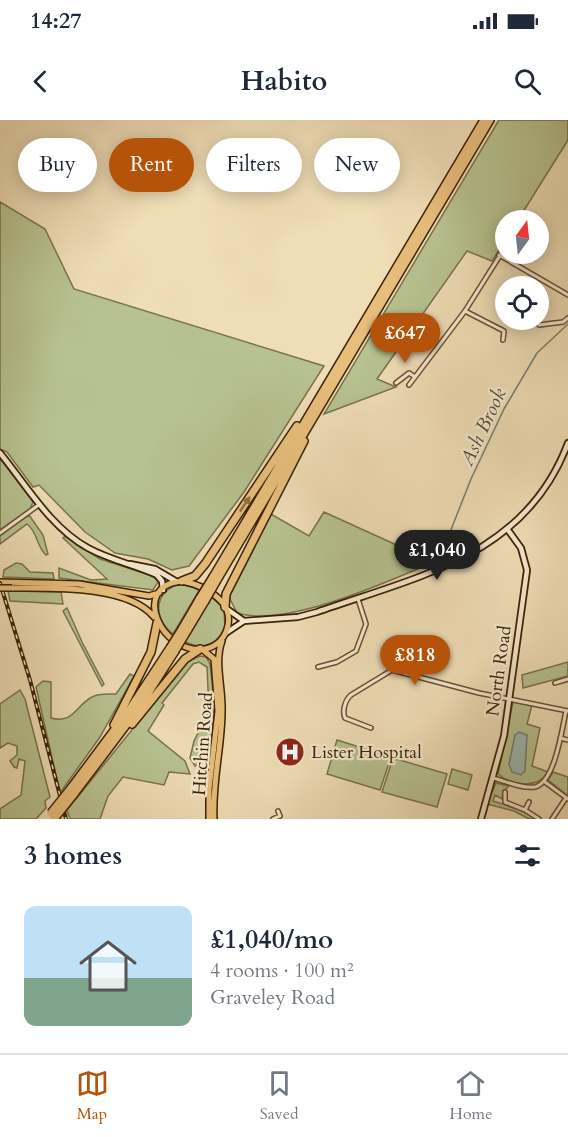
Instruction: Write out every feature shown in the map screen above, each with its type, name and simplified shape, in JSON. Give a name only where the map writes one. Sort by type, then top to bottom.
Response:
[{"type":"highway","points":[[215,578],[322,392],[484,120]]},
{"type":"highway","points":[[111,746],[173,650],[319,409],[490,120]]},
{"type":"highway","points":[[179,582],[195,576],[213,553],[322,392]]},
{"type":"highway","points":[[226,608],[226,594],[300,451],[319,409]]},
{"type":"highway","points":[[100,750],[128,702],[151,652],[156,620]]},
{"type":"highway","points":[[50,817],[185,658],[201,649]]},
{"type":"highway","points":[[73,791],[173,650]]},
{"type":"main road","points":[[67,586],[134,601],[144,606],[177,642],[201,649],[215,645],[244,621],[298,617],[357,598],[458,560],[508,530],[532,507],[548,484],[568,442]]},
{"type":"main road","points":[[0,453],[40,504],[80,544],[108,558],[155,569],[179,582],[205,589],[244,621]]},
{"type":"main road","name":"North Road","points":[[481,819],[504,736],[527,570],[521,548],[508,530]]},
{"type":"main road","points":[[129,564],[160,576],[161,591],[155,602],[156,620]]},
{"type":"main road","points":[[0,582],[12,585],[67,586],[149,596],[179,582]]},
{"type":"main road","points":[[0,588],[12,585]]},
{"type":"main road","points":[[225,635],[229,622],[226,608]]},
{"type":"main road","name":"Hitchin Road","points":[[214,819],[213,789],[222,711],[219,652],[225,635]]},
{"type":"main road","name":"Hitchin Road","points":[[201,649],[214,659],[218,685],[209,819]]},
{"type":"street","points":[[410,385],[465,311],[495,262]]},
{"type":"street","points":[[515,264],[568,295]]},
{"type":"street","points":[[465,311],[504,332],[503,340]]},
{"type":"street","points":[[549,324],[563,322],[568,318]]},
{"type":"street","points":[[396,383],[409,373],[415,377]]},
{"type":"street","points":[[0,533],[40,504]]},
{"type":"street","points":[[318,667],[337,662],[356,651],[366,624],[357,598]]},
{"type":"street","points":[[371,728],[345,718],[343,712],[346,700],[351,694],[392,670],[479,693],[567,711],[550,772],[545,782],[533,787],[493,778]]},
{"type":"street","points":[[555,682],[568,679]]},
{"type":"street","points":[[560,738],[568,740]]},
{"type":"street","points":[[545,782],[567,799],[552,819]]},
{"type":"street","points":[[505,792],[505,802],[525,810],[538,819]]},
{"type":"street","points":[[525,810],[529,802]]},
{"type":"street","points":[[273,819],[281,818],[278,811]]},
{"type":"green space","points":[[499,120],[568,120],[568,140],[524,210],[495,210],[495,256],[492,261],[467,251],[377,379],[396,387],[324,414]]},
{"type":"green space","points":[[0,202],[45,229],[74,289],[324,366],[244,492],[189,566],[172,570],[148,559],[115,553],[85,532],[39,485],[33,487],[7,452],[0,449]]},
{"type":"green space","points":[[0,458],[33,502],[30,509],[0,530]]},
{"type":"green space","points":[[324,512],[434,562],[364,591],[309,609],[258,616],[237,613],[229,597],[271,514],[309,536]]},
{"type":"green space","points":[[29,515],[43,535],[48,554],[46,555],[31,527],[27,524],[0,544],[0,534]]},
{"type":"green space","points":[[65,536],[100,559],[153,576],[158,582],[153,590],[59,578],[59,568],[91,580],[107,579],[63,538]]},
{"type":"green space","points":[[16,563],[22,564],[30,572],[53,573],[54,579],[3,577],[4,570]]},
{"type":"green space","points":[[180,584],[200,589],[173,634],[162,620],[159,606],[165,593]]},
{"type":"green space","points":[[8,591],[61,592],[63,604],[10,601]]},
{"type":"green space","points":[[211,596],[224,609],[225,629],[208,645],[196,646],[184,641]]},
{"type":"green space","points":[[67,608],[104,684],[102,686],[63,611]]},
{"type":"green space","points":[[200,656],[206,657],[210,664],[214,704],[212,734],[204,758],[195,766],[190,758],[194,741],[209,711],[207,667],[199,662],[193,664],[162,703],[164,705],[148,731],[185,761],[190,774],[169,772],[164,785],[123,777],[108,796],[100,819],[70,819],[67,810],[187,662]]},
{"type":"green space","points":[[568,662],[568,676],[523,688],[522,675]]},
{"type":"green space","points":[[130,674],[134,676],[100,737],[60,793],[36,687],[43,681],[51,682],[51,718],[65,719],[95,696],[116,694]]},
{"type":"green space","points":[[20,690],[25,699],[50,797],[45,801],[46,808],[36,819],[0,819],[0,809],[21,795],[25,761],[19,759],[17,768],[14,767],[10,761],[17,755],[17,746],[8,743],[0,748],[0,704]]},
{"type":"green space","points":[[513,702],[532,705],[527,724],[540,728],[532,766],[548,772],[538,781],[531,783],[517,783],[498,774]]},
{"type":"green space","points":[[337,740],[391,757],[380,790],[327,774]]},
{"type":"green space","points":[[393,758],[447,774],[437,807],[382,792]]},
{"type":"green space","points":[[452,769],[472,775],[468,790],[448,784]]},
{"type":"green space","points":[[553,772],[568,777],[568,796],[548,780]]},
{"type":"green space","points":[[496,783],[509,786],[503,791],[502,799],[495,795],[493,801],[524,811],[537,819],[529,819],[514,811],[487,804]]},
{"type":"water","points":[[519,732],[527,735],[525,771],[521,775],[512,772],[509,764],[515,735]]},
{"type":"waterway","name":"Ash Brook","points":[[441,555],[471,479],[504,409],[537,353],[568,324]]},
{"type":"railway","points":[[0,583],[30,680],[66,819]]},
{"type":"place","name":"Lister Hospital","points":[[290,752]]}]
